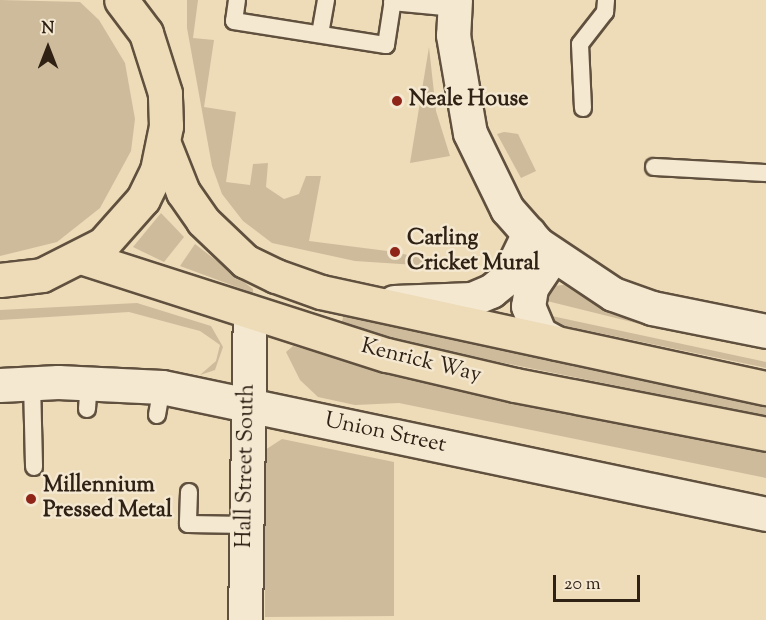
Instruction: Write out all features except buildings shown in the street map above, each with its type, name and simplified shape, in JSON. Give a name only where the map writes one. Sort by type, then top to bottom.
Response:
[{"type":"main road","points":[[121,0],[146,33]]},
{"type":"main road","points":[[0,280],[42,275],[84,258],[128,221],[143,199],[164,144],[165,93],[146,33],[145,0]]},
{"type":"main road","name":"Kenrick Way","points":[[164,144],[183,192],[202,221],[245,261],[321,292],[766,388]]},
{"type":"main road","name":"Kenrick Way","points":[[84,258],[387,355],[515,385],[766,434]]},
{"type":"street","points":[[455,4],[453,35],[470,133],[507,209],[529,233],[553,255],[623,297],[766,331]]},
{"type":"street","points":[[371,303],[472,299],[491,291],[507,278],[529,233]]},
{"type":"street","points":[[553,255],[531,288],[528,306],[540,334],[556,343]]},
{"type":"street","name":"Hall Street South","points":[[245,620],[240,541],[248,405],[250,312]]},
{"type":"street","name":"Union Street","points":[[0,385],[32,383],[88,396],[248,405],[766,514]]},
{"type":"lane","points":[[237,0],[234,21],[386,45],[392,1],[455,4]]},
{"type":"lane","points":[[320,34],[326,0]]},
{"type":"lane","points":[[583,108],[580,44],[604,12],[606,0]]},
{"type":"lane","points":[[654,167],[766,173]]},
{"type":"lane","points":[[32,383],[34,467]]},
{"type":"lane","points":[[189,492],[188,524],[240,541]]},
{"type":"shaded area","points":[[0,0],[80,2],[99,20],[125,63],[135,119],[131,151],[100,208],[57,242],[0,256]]},
{"type":"shaded area","points":[[187,0],[198,0],[193,38],[214,40],[204,107],[236,112],[226,182],[250,185],[253,164],[268,163],[266,187],[284,199],[299,194],[306,176],[321,176],[309,241],[395,252],[462,268],[355,261],[272,243],[243,221],[222,194],[212,166],[187,28]]},
{"type":"shaded area","points":[[429,47],[436,111],[450,156],[410,163]]},
{"type":"shaded area","points":[[504,132],[518,134],[536,171],[521,178],[497,134]]},
{"type":"shaded area","points":[[161,213],[184,237],[164,262],[133,247]]},
{"type":"shaded area","points":[[195,244],[253,289],[253,293],[180,266]]},
{"type":"shaded area","points":[[564,285],[586,299],[640,324],[539,299],[552,286]]},
{"type":"shaded area","points":[[137,303],[211,326],[223,347],[215,370],[200,375],[216,361],[220,345],[200,331],[129,312],[0,320],[0,310]]},
{"type":"shaded area","points":[[344,314],[766,405],[766,416],[425,347],[341,325]]},
{"type":"shaded area","points":[[547,315],[766,362],[766,368],[556,324]]},
{"type":"shaded area","points":[[293,346],[474,392],[766,450],[766,478],[399,403],[355,405],[318,397],[300,380],[286,352]]},
{"type":"shaded area","points":[[282,439],[394,462],[394,616],[265,617],[265,450]]},
{"type":"place","name":"Neale House","points":[[397,101]]},
{"type":"place","name":"Carling Cricket Mural","points":[[395,252]]},
{"type":"place","name":"Millennium Pressed Metal","points":[[31,499]]}]
